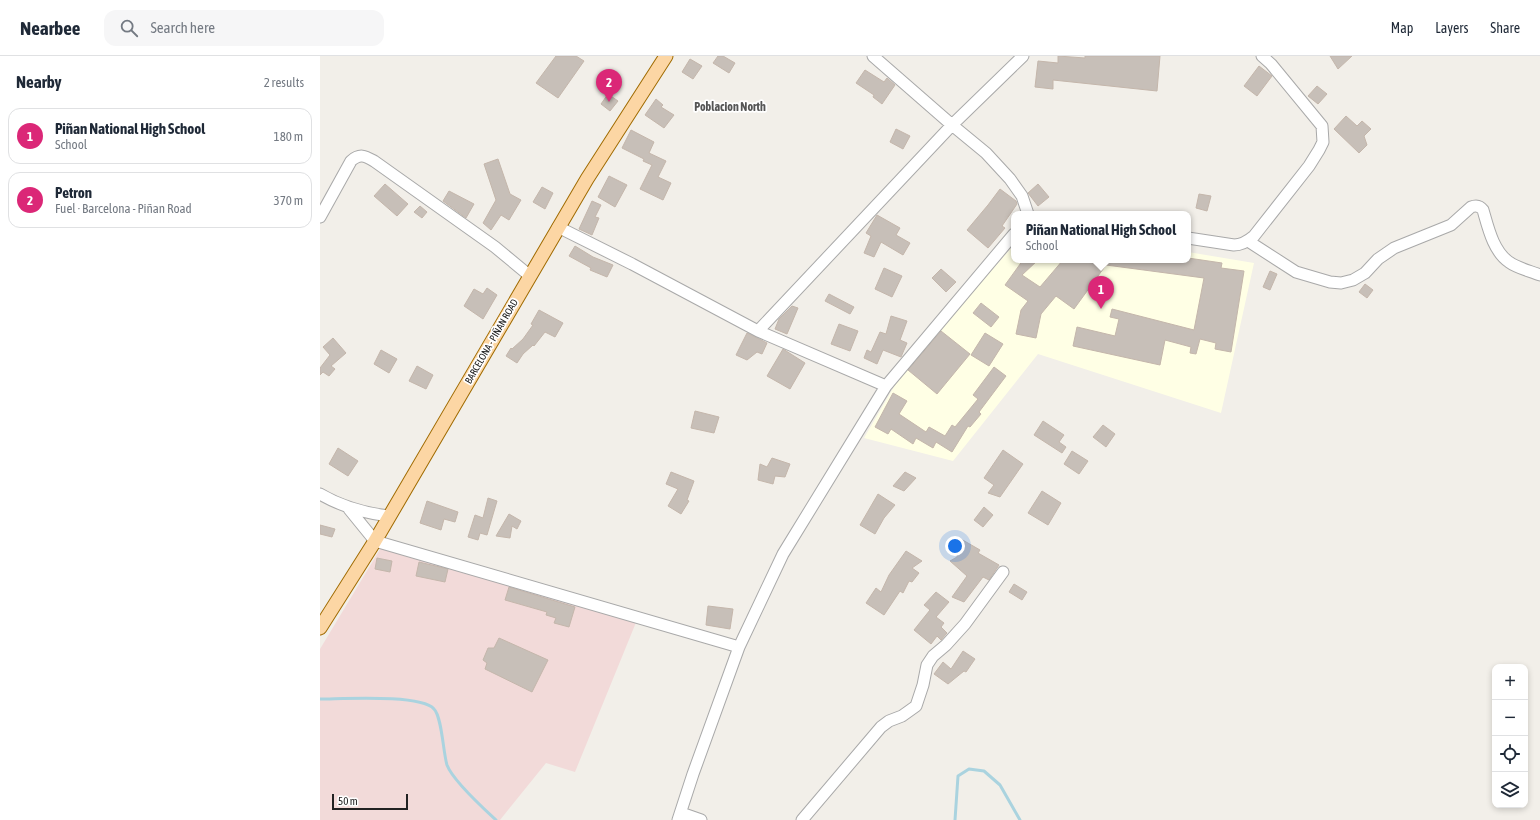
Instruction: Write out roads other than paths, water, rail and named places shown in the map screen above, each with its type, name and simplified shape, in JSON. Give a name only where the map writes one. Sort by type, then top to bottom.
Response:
[{"type":"main road","name":"BARCELONA - PIÑAN ROAD","points":[[320,628],[375,540],[591,172],[666,56]]},
{"type":"street","points":[[873,56],[986,153],[1010,179],[1022,196],[1027,211]]},
{"type":"street","points":[[758,331],[952,125],[1023,56]]},
{"type":"street","points":[[1191,238],[1239,245],[1254,236],[1320,150],[1323,142],[1322,126],[1271,64],[1262,56]]},
{"type":"street","points":[[320,217],[351,161],[356,156],[364,155],[494,247],[530,276]]},
{"type":"street","points":[[1248,240],[1296,272],[1330,282],[1341,283],[1353,280],[1365,273],[1378,259],[1394,248],[1451,224],[1471,207],[1475,206],[1480,207],[1483,210],[1494,244],[1501,256],[1510,263],[1540,275]]},
{"type":"street","points":[[558,227],[632,264],[758,331],[886,386]]},
{"type":"street","points":[[701,820],[680,816],[692,774],[739,647],[783,554],[886,386],[1011,238]]},
{"type":"street","points":[[320,494],[332,502],[349,509],[389,516]]},
{"type":"street","points":[[349,509],[375,540],[739,647]]},
{"type":"street","points":[[802,820],[881,727],[889,721],[902,716],[916,706],[923,685],[927,665],[933,656],[966,624],[1004,572]]},
{"type":"waterway","points":[[320,699],[398,699],[426,704],[434,709],[439,719],[447,765],[450,771],[455,779],[469,794],[496,820]]},
{"type":"waterway","points":[[955,820],[958,776],[969,769],[984,771],[1000,785],[1020,820]]},
{"type":"place","name":"Petron","points":[[609,102]]},
{"type":"place","name":"Piñan National High School","points":[[1101,309]]},
{"type":"district","name":"Poblacion North","points":[[730,107]]}]
